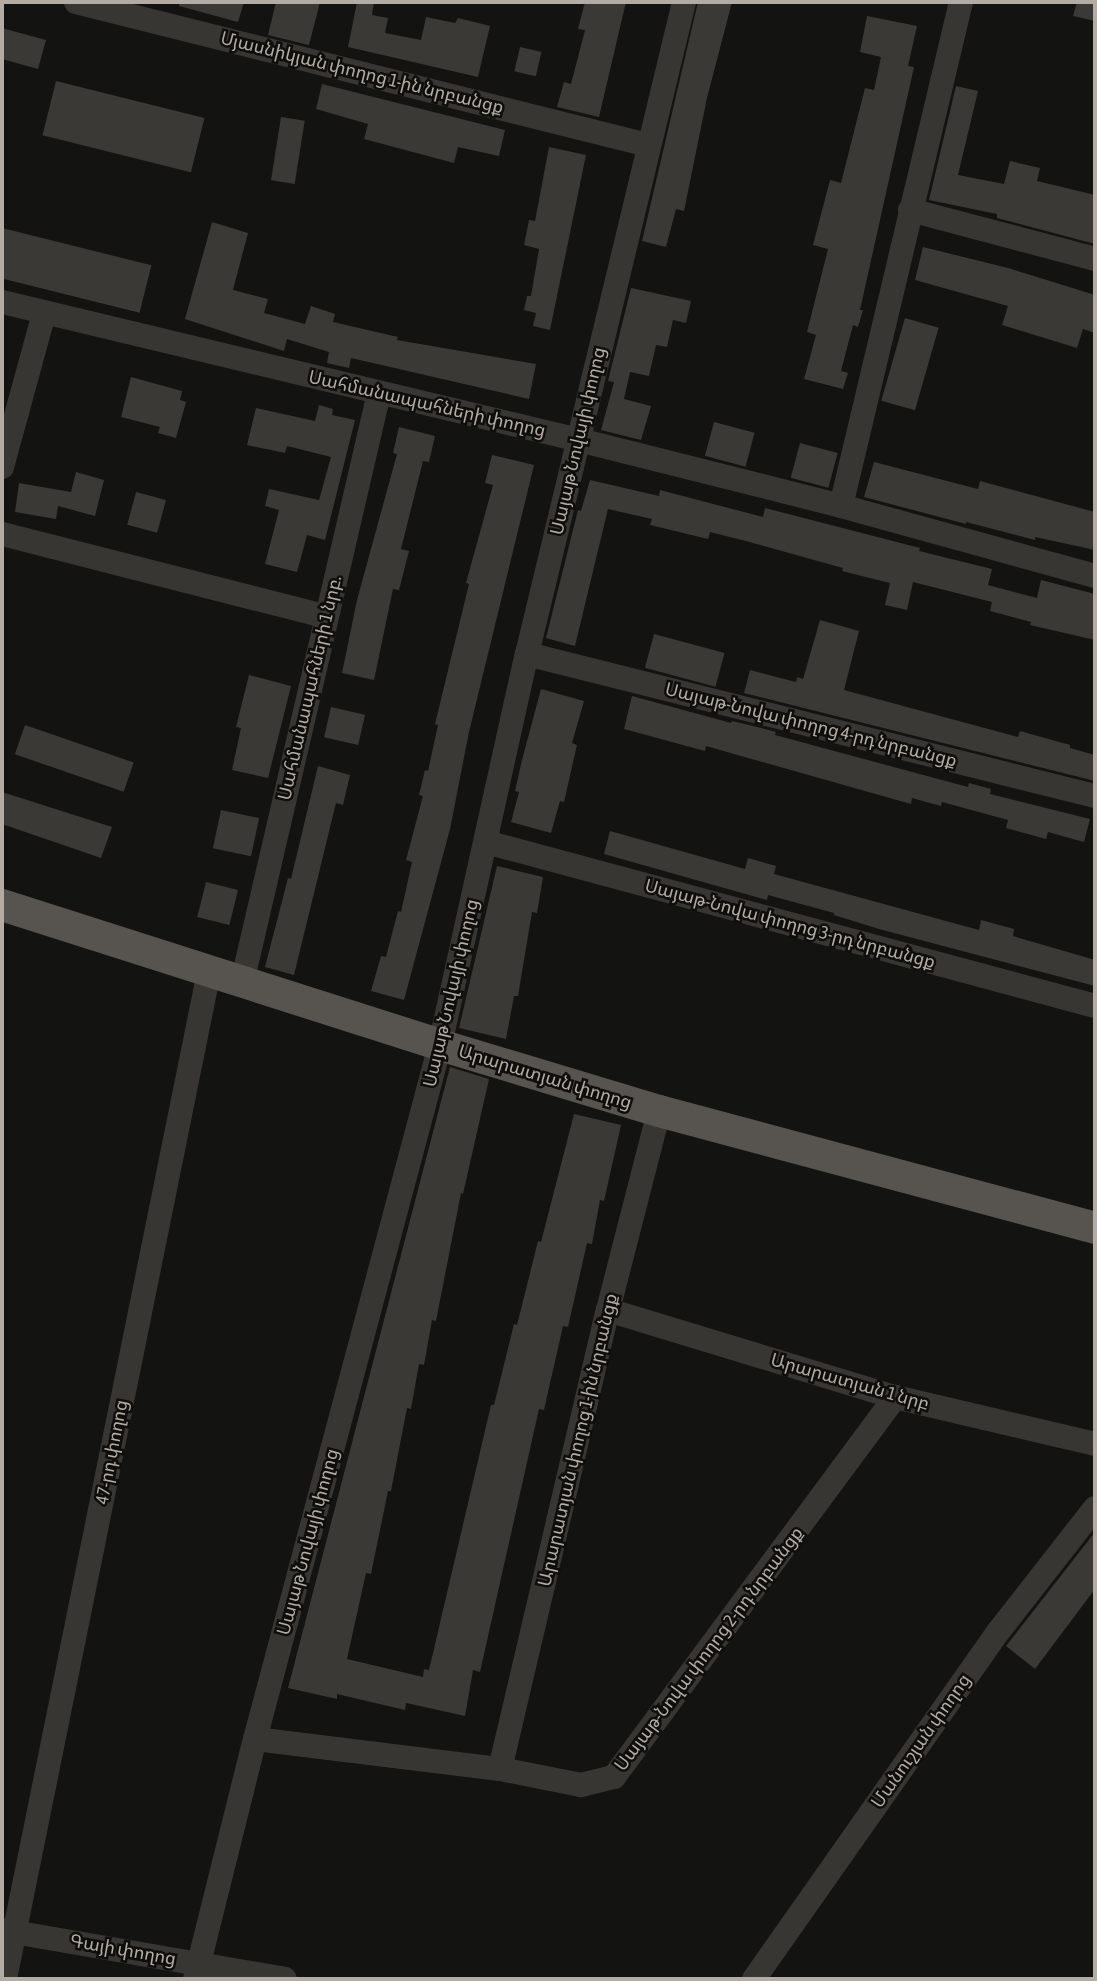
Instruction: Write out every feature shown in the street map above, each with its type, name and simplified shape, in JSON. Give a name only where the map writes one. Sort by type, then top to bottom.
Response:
[{"type":"main road","name":"Արարատյան փողոց","points":[[2,905],[242,983],[659,1111],[1095,1228]]},
{"type":"street","name":"Մյասնիկյան փողոց 1-ին նրբանցք","points":[[76,2],[648,145]]},
{"type":"street","name":"Սայաթ Նովայի փողոց","points":[[197,1971],[255,1740],[440,1045],[527,654],[684,2]]},
{"type":"street","points":[[841,506],[909,210],[961,2]]},
{"type":"street","points":[[909,210],[1095,259]]},
{"type":"street","name":"Սահմանապահների փողոց","points":[[2,302],[579,440],[841,506],[1095,576]]},
{"type":"street","points":[[2,467],[44,313]]},
{"type":"street","name":"Սահմանապահների 1 նրբ.","points":[[242,983],[379,393]]},
{"type":"street","points":[[2,534],[327,617]]},
{"type":"street","name":"Սայաթ-Նովա փողոց 4-րդ նրբանցք","points":[[527,654],[1095,796]]},
{"type":"street","name":"Սայաթ-Նովա փողոց 3-րդ նրբանցք","points":[[486,842],[1095,1006]]},
{"type":"street","name":"47-րդ փողոց","points":[[5,1979],[8,1931],[209,972]]},
{"type":"street","name":"Արարատյան փողոց 1-ին նրբանցք","points":[[500,1769],[608,1310],[659,1111]]},
{"type":"street","name":"Արարատյան 1 նրբ","points":[[608,1310],[895,1397],[1095,1444]]},
{"type":"street","name":"Սայաթ-Նովա փողոց 2-րդ նրբանցք","points":[[255,1740],[500,1769],[581,1785],[614,1777],[895,1397]]},
{"type":"street","name":"Մանուշյան փողոց","points":[[754,1979],[998,1632],[1095,1508]]},
{"type":"street","name":"Գայի փողոց","points":[[8,1931],[197,1971],[285,1979]]},
{"type":"building","points":[[179,2],[244,2],[238,22],[179,6]]},
{"type":"building","points":[[276,2],[320,2],[309,45],[268,35]]},
{"type":"building","points":[[357,2],[374,2],[372,15],[388,18],[385,33],[421,40],[426,17],[455,23],[458,18],[490,26],[478,77],[348,47]]},
{"type":"building","points":[[585,2],[626,2],[599,117],[557,107],[564,82],[571,84],[585,30],[578,29]]},
{"type":"building","points":[[698,2],[732,2],[707,98],[684,211],[676,209],[666,247],[642,241]]},
{"type":"building","points":[[1077,2],[1095,2],[1095,21],[1073,16]]},
{"type":"building","points":[[867,16],[917,26],[908,66],[914,67],[860,310],[863,310],[858,327],[853,325],[841,371],[848,373],[843,389],[804,379],[816,335],[807,332],[828,249],[813,245],[830,180],[841,183],[865,88],[874,90],[881,57],[860,52]]},
{"type":"building","points":[[2,28],[46,40],[38,69],[2,59]]},
{"type":"building","points":[[520,47],[541,52],[536,76],[514,71]]},
{"type":"building","points":[[56,81],[204,118],[191,172],[42,135]]},
{"type":"building","points":[[322,84],[505,130],[499,156],[458,147],[454,163],[364,139],[368,124],[316,109]]},
{"type":"building","points":[[956,86],[978,91],[958,175],[1004,184],[1010,161],[1040,168],[1037,181],[1095,195],[1095,244],[997,218],[997,214],[929,200]]},
{"type":"building","points":[[281,117],[305,121],[295,184],[271,180]]},
{"type":"building","points":[[549,147],[586,155],[550,330],[533,326],[536,313],[524,310],[527,296],[531,296],[539,249],[524,245],[529,220],[535,221]]},
{"type":"building","points":[[212,222],[248,233],[233,290],[268,299],[264,313],[305,324],[311,306],[335,314],[333,322],[398,337],[397,340],[536,364],[529,399],[351,358],[349,368],[327,363],[329,352],[287,339],[284,351],[185,319]]},
{"type":"building","points":[[2,228],[151,265],[140,313],[2,279]]},
{"type":"building","points":[[923,247],[1008,268],[1095,295],[1095,333],[1083,329],[1077,348],[1002,325],[1008,306],[915,280]]},
{"type":"building","points":[[631,288],[691,301],[686,323],[673,320],[667,347],[656,345],[649,376],[630,372],[624,399],[651,406],[641,440],[601,430],[614,382],[608,381]]},
{"type":"building","points":[[905,318],[939,328],[915,410],[881,401]]},
{"type":"building","points":[[131,377],[182,391],[180,400],[186,402],[176,438],[158,433],[160,427],[121,417]]},
{"type":"building","points":[[319,405],[333,409],[332,415],[355,420],[325,540],[307,535],[297,572],[265,564],[279,510],[265,506],[269,489],[319,500],[331,457],[287,446],[285,453],[247,445],[256,408],[315,421]]},
{"type":"building","points":[[714,422],[755,433],[746,467],[705,456]]},
{"type":"building","points":[[399,427],[435,436],[429,462],[423,461],[401,549],[409,551],[399,590],[393,589],[374,680],[342,673],[357,600],[397,454],[393,453]]},
{"type":"building","points":[[800,443],[838,453],[828,488],[791,478]]},
{"type":"building","points":[[492,455],[534,465],[469,732],[450,829],[404,1000],[371,991],[381,956],[386,957],[398,911],[401,912],[412,862],[406,860],[423,796],[419,795],[425,770],[428,771],[438,725],[435,724],[469,584],[466,583],[493,485],[485,483]]},
{"type":"building","points":[[874,462],[978,489],[980,481],[1095,512],[1095,550],[1035,537],[1035,540],[864,497]]},
{"type":"building","points":[[76,472],[104,480],[95,516],[58,506],[56,519],[15,512],[19,483],[71,492]]},
{"type":"building","points":[[590,480],[659,496],[660,490],[763,517],[765,508],[920,548],[919,551],[992,569],[988,585],[1037,598],[1041,580],[1095,594],[1095,640],[1030,625],[1031,622],[990,611],[992,602],[913,582],[907,610],[885,605],[890,583],[710,532],[708,539],[650,525],[652,519],[608,509],[575,646],[546,638],[578,510],[581,511]]},
{"type":"building","points":[[136,492],[166,500],[157,533],[127,525]]},
{"type":"building","points":[[820,620],[859,631],[844,690],[1018,737],[1020,731],[1070,745],[1070,748],[1095,755],[1095,781],[744,693],[750,670],[796,682],[797,677],[803,679]]},
{"type":"building","points":[[654,634],[725,653],[715,687],[645,668]]},
{"type":"building","points":[[249,675],[291,686],[268,778],[232,770],[241,728],[236,727]]},
{"type":"building","points":[[541,689],[584,701],[572,743],[577,745],[564,802],[560,801],[551,833],[511,822],[519,792],[515,791]]},
{"type":"building","points":[[632,696],[731,723],[732,721],[776,732],[775,735],[968,787],[969,783],[991,789],[990,794],[1090,819],[1084,842],[1048,832],[1046,839],[1006,828],[1008,820],[942,802],[941,806],[912,798],[911,804],[706,746],[705,751],[624,729]]},
{"type":"building","points":[[331,707],[365,715],[358,745],[324,737]]},
{"type":"building","points":[[25,725],[134,762],[124,792],[15,754]]},
{"type":"building","points":[[318,766],[350,775],[343,805],[336,803],[294,975],[265,967],[288,878],[291,879]]},
{"type":"building","points":[[2,792],[112,827],[101,858],[2,824]]},
{"type":"building","points":[[221,810],[259,818],[251,856],[213,848]]},
{"type":"building","points":[[610,831],[745,869],[748,858],[776,866],[774,874],[979,930],[981,920],[1014,929],[1013,936],[1095,960],[1095,986],[879,929],[834,913],[768,895],[767,900],[604,854]]},
{"type":"building","points":[[497,866],[543,877],[537,913],[532,912],[518,996],[514,996],[506,1039],[459,1028]]},
{"type":"building","points":[[206,882],[238,890],[229,925],[197,917]]},
{"type":"building","points":[[450,1067],[489,1079],[463,1194],[461,1193],[436,1321],[432,1320],[424,1365],[419,1364],[411,1409],[407,1408],[391,1491],[388,1491],[371,1574],[366,1573],[347,1659],[423,1677],[424,1669],[429,1670],[491,1405],[494,1405],[514,1324],[517,1325],[538,1241],[541,1242],[574,1114],[621,1125],[604,1201],[600,1200],[592,1244],[587,1243],[568,1327],[563,1326],[544,1410],[539,1409],[480,1672],[473,1670],[465,1716],[406,1703],[405,1710],[337,1694],[337,1699],[288,1688]]},
{"type":"building","points":[[1095,1532],[1095,1589],[1035,1669],[1006,1646]]}]
